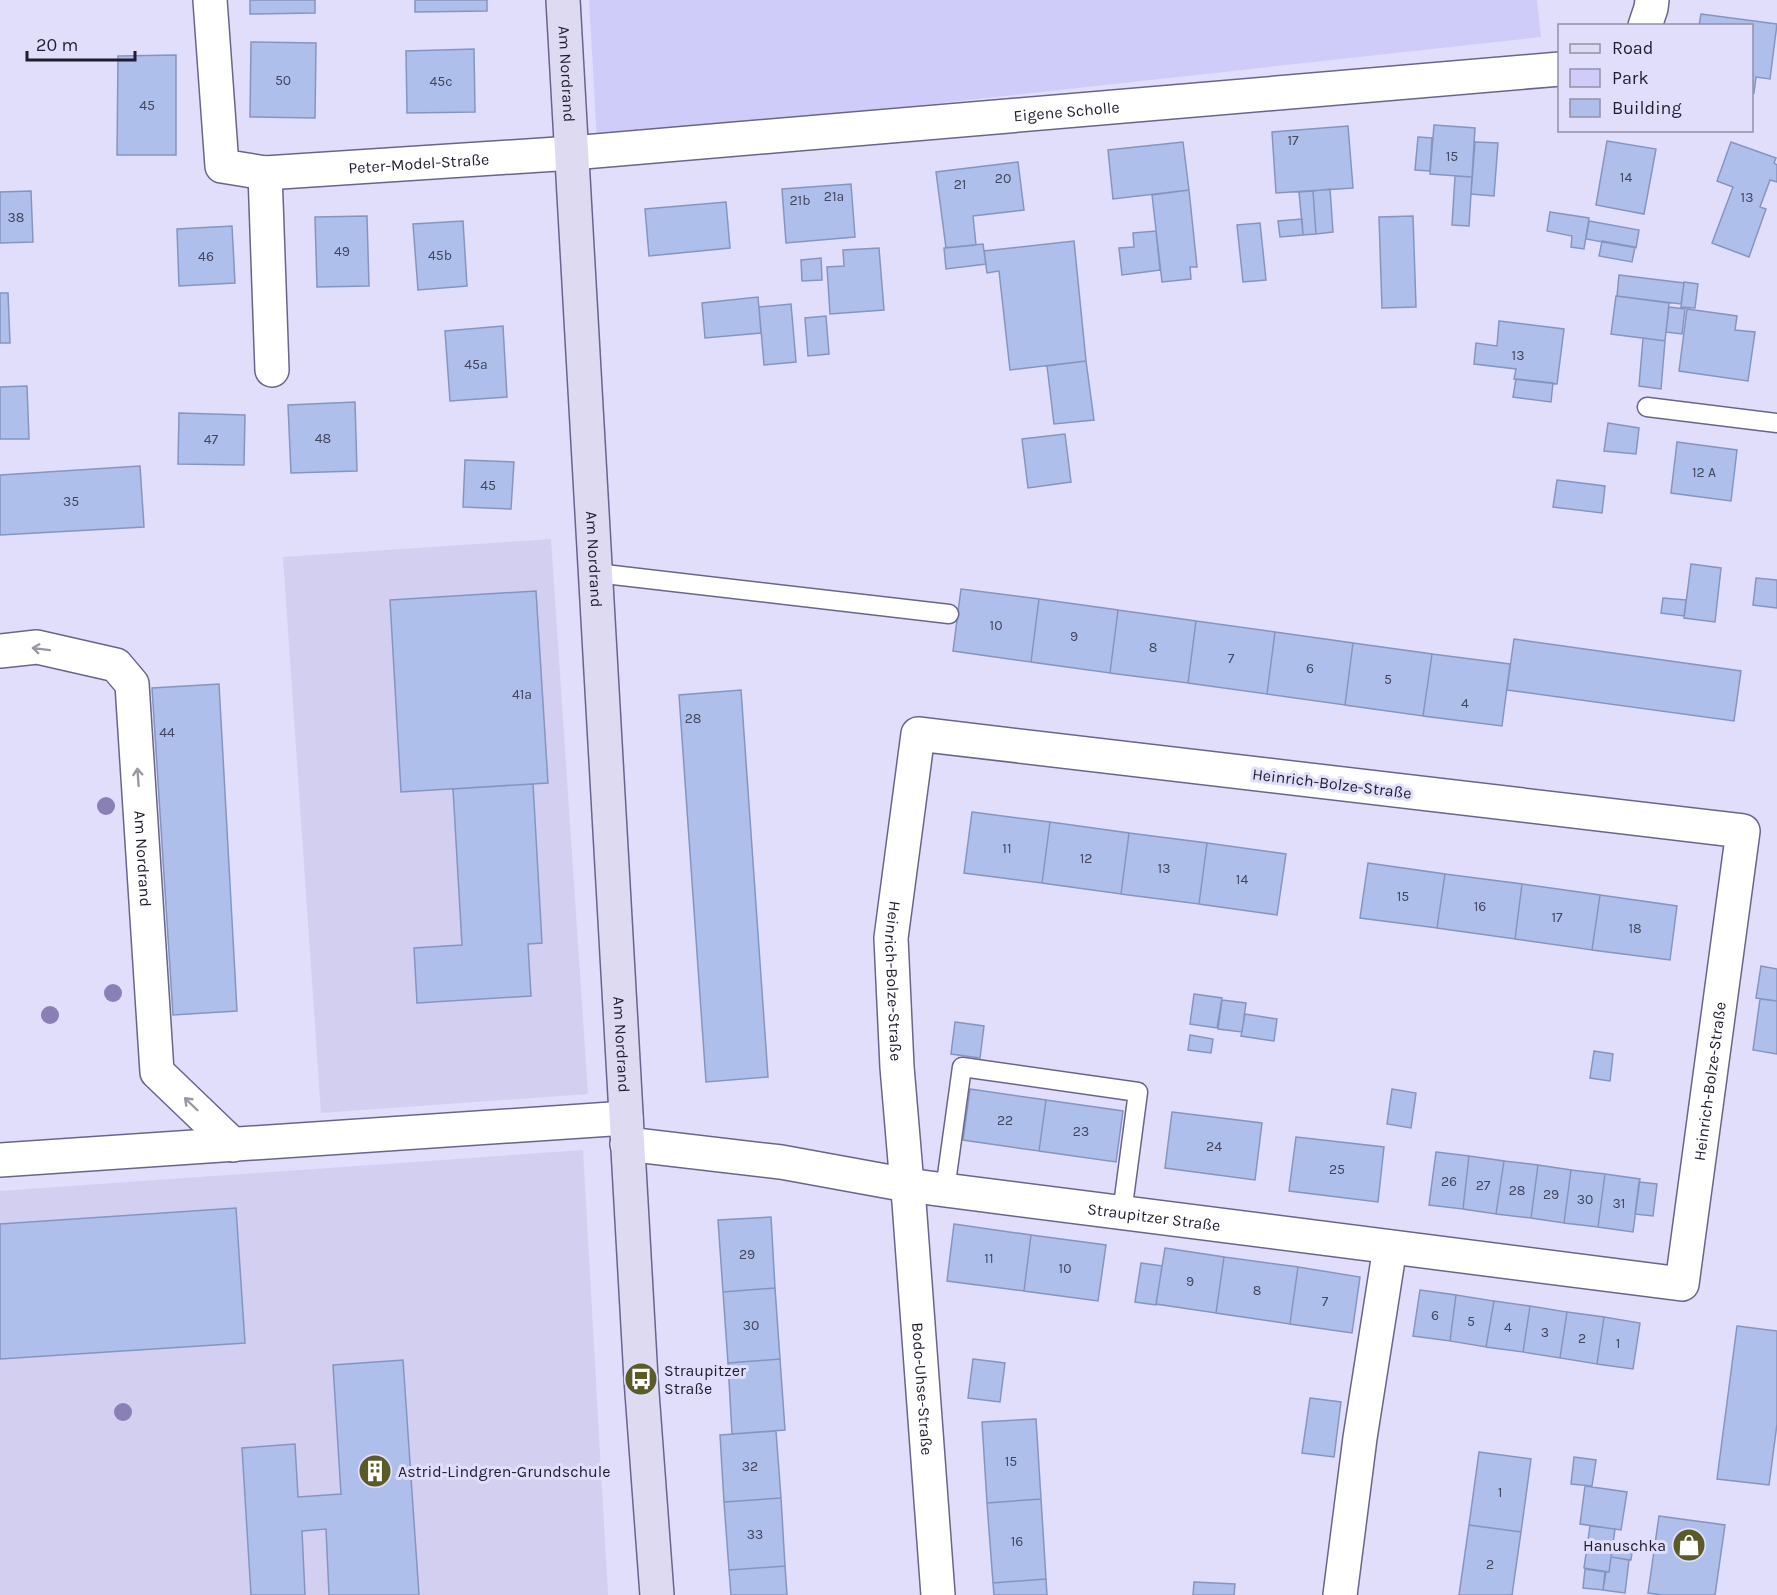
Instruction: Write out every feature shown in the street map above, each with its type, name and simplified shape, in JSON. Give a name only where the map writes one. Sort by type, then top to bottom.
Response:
[{"type":"street","name":"Peter-Model-Straße","points":[[210,0],[222,166],[266,173],[572,153]]},
{"type":"street","name":"Am Nordrand","points":[[563,0],[642,1391],[657,1595]]},
{"type":"street","points":[[1646,24],[1652,0]]},
{"type":"street","name":"Eigene Scholle","points":[[572,153],[1558,69]]},
{"type":"street","points":[[266,173],[272,370]]},
{"type":"street","name":"Am Nordrand","points":[[0,651],[37,647],[116,665],[132,684],[157,1072],[233,1145]]},
{"type":"street","name":"Heinrich-Bolze-Straße","points":[[907,1185],[897,1067],[891,938],[918,734],[1743,831],[1682,1284]]},
{"type":"street","points":[[0,1160],[233,1145],[627,1131]]},
{"type":"street","name":"Straupitzer Straße","points":[[627,1131],[907,1185],[1682,1284]]},
{"type":"street","name":"Bodo-Uhse-Straße","points":[[907,1185],[938,1595]]},
{"type":"street","points":[[1340,1595],[1360,1438],[1390,1247]]},
{"type":"lane","points":[[1647,407],[1777,423]]},
{"type":"lane","points":[[596,573],[949,614]]},
{"type":"lane","points":[[945,1190],[962,1067],[1138,1092],[1122,1212]]},
{"type":"shaded area","points":[[551,539],[588,1094],[321,1113],[283,557]]},
{"type":"shaded area","points":[[583,1150],[608,1595],[0,1595],[0,1191]]},
{"type":"green space","points":[[589,0],[1537,0],[1541,37],[597,141]]},
{"type":"building","points":[[250,0],[315,0],[315,13],[250,14]]},
{"type":"building","points":[[415,0],[487,0],[487,11],[415,12]]},
{"type":"building","points":[[1701,14],[1777,24],[1770,79],[1756,77],[1753,92],[1753,24],[1699,24]]},
{"type":"building","points":[[251,42],[316,43],[315,118],[250,117]]},
{"type":"building","points":[[474,49],[475,112],[407,113],[406,51]]},
{"type":"building","points":[[176,55],[176,155],[117,155],[118,56]]},
{"type":"building","points":[[1434,125],[1475,128],[1472,177],[1430,174]]},
{"type":"building","points":[[1348,126],[1353,188],[1276,193],[1272,132]]},
{"type":"building","points":[[1418,137],[1432,138],[1430,171],[1415,170]]},
{"type":"building","points":[[1607,141],[1656,149],[1644,214],[1596,205]]},
{"type":"building","points":[[1183,142],[1189,190],[1113,199],[1108,150]]},
{"type":"building","points":[[1475,142],[1498,143],[1494,196],[1471,194]]},
{"type":"building","points":[[1731,142],[1776,158],[1774,163],[1777,165],[1777,182],[1770,180],[1760,207],[1766,209],[1749,257],[1712,243],[1733,187],[1717,181]]},
{"type":"building","points":[[1018,162],[1024,210],[973,216],[976,245],[946,248],[936,172]]},
{"type":"building","points":[[1455,176],[1472,177],[1469,226],[1452,225]]},
{"type":"building","points":[[851,184],[855,237],[786,243],[782,189]]},
{"type":"building","points":[[1330,189],[1333,232],[1316,234],[1313,191]]},
{"type":"building","points":[[1189,190],[1197,267],[1190,267],[1191,279],[1162,282],[1152,195]]},
{"type":"building","points":[[31,191],[33,242],[0,243],[0,192]]},
{"type":"building","points":[[1313,191],[1316,234],[1303,235],[1299,192]]},
{"type":"building","points":[[726,202],[730,248],[649,256],[645,209]]},
{"type":"building","points":[[1550,212],[1589,218],[1584,249],[1571,247],[1572,236],[1547,231]]},
{"type":"building","points":[[367,216],[369,286],[317,287],[315,217]]},
{"type":"building","points":[[1413,216],[1416,307],[1382,308],[1379,217]]},
{"type":"building","points":[[1302,219],[1303,235],[1280,237],[1278,221]]},
{"type":"building","points":[[463,221],[467,286],[418,290],[413,224]]},
{"type":"building","points":[[1589,221],[1639,230],[1636,248],[1586,239]]},
{"type":"building","points":[[1260,223],[1266,280],[1243,282],[1237,225]]},
{"type":"building","points":[[232,226],[235,283],[179,286],[177,229]]},
{"type":"building","points":[[1156,231],[1160,270],[1122,275],[1119,248],[1134,247],[1133,233]]},
{"type":"building","points":[[1074,241],[1086,361],[1010,370],[999,271],[987,273],[984,251]]},
{"type":"building","points":[[1602,241],[1635,247],[1632,262],[1599,256]]},
{"type":"building","points":[[983,244],[986,264],[946,269],[944,248]]},
{"type":"building","points":[[879,248],[884,310],[830,314],[827,267],[844,266],[843,250]]},
{"type":"building","points":[[821,258],[822,280],[802,281],[801,260]]},
{"type":"building","points":[[1619,275],[1684,283],[1681,304],[1617,296]]},
{"type":"building","points":[[1684,282],[1698,284],[1695,308],[1681,307]]},
{"type":"building","points":[[0,293],[8,293],[10,343],[0,343]]},
{"type":"building","points":[[1616,296],[1669,303],[1665,341],[1611,334]]},
{"type":"building","points":[[758,297],[761,333],[705,338],[702,303]]},
{"type":"building","points":[[791,304],[796,362],[764,365],[759,307]]},
{"type":"building","points":[[1669,307],[1685,309],[1682,334],[1666,332]]},
{"type":"building","points":[[1687,309],[1737,316],[1735,330],[1755,332],[1748,381],[1679,371]]},
{"type":"building","points":[[826,316],[829,354],[808,356],[805,318]]},
{"type":"building","points":[[1499,321],[1564,329],[1557,384],[1514,379],[1516,369],[1474,364],[1476,343],[1497,346]]},
{"type":"building","points":[[503,326],[507,397],[450,401],[445,331]]},
{"type":"building","points":[[1643,338],[1665,341],[1661,389],[1639,386]]},
{"type":"building","points":[[1086,361],[1094,420],[1054,424],[1047,366]]},
{"type":"building","points":[[1516,379],[1553,383],[1551,402],[1513,397]]},
{"type":"building","points":[[27,386],[29,439],[0,439],[0,387]]},
{"type":"building","points":[[355,402],[357,471],[291,473],[288,405]]},
{"type":"building","points":[[179,413],[245,415],[244,465],[178,464]]},
{"type":"building","points":[[1608,423],[1639,428],[1636,454],[1604,451]]},
{"type":"building","points":[[1065,434],[1071,482],[1028,488],[1022,439]]},
{"type":"building","points":[[1677,442],[1737,450],[1731,501],[1671,493]]},
{"type":"building","points":[[465,460],[514,462],[511,509],[463,507]]},
{"type":"building","points":[[140,466],[144,527],[0,535],[0,475]]},
{"type":"building","points":[[1557,480],[1605,486],[1602,513],[1553,507]]},
{"type":"building","points":[[1691,564],[1721,568],[1715,622],[1684,618]]},
{"type":"building","points":[[1756,578],[1777,580],[1777,608],[1753,605]]},
{"type":"building","points":[[961,589],[1039,599],[1031,662],[953,651]]},
{"type":"building","points":[[536,591],[548,783],[401,792],[390,600]]},
{"type":"building","points":[[1663,598],[1686,600],[1684,616],[1661,613]]},
{"type":"building","points":[[1039,599],[1118,610],[1110,673],[1031,662]]},
{"type":"building","points":[[1118,610],[1196,621],[1188,683],[1110,673]]},
{"type":"building","points":[[1196,621],[1275,632],[1267,694],[1188,683]]},
{"type":"building","points":[[1275,632],[1353,643],[1345,705],[1267,694]]},
{"type":"building","points":[[1514,639],[1741,671],[1734,721],[1507,690]]},
{"type":"building","points":[[1353,643],[1432,654],[1423,716],[1345,705]]},
{"type":"building","points":[[1432,654],[1510,664],[1502,726],[1423,716]]},
{"type":"building","points":[[219,684],[237,1011],[173,1015],[152,688]]},
{"type":"building","points":[[741,690],[768,1077],[706,1082],[679,695]]},
{"type":"building","points":[[533,784],[542,943],[528,944],[531,996],[417,1003],[414,948],[462,945],[453,789]]},
{"type":"building","points":[[972,812],[1050,822],[1042,883],[964,873]]},
{"type":"building","points":[[1050,822],[1129,833],[1121,894],[1042,883]]},
{"type":"building","points":[[1129,833],[1207,843],[1199,904],[1121,894]]},
{"type":"building","points":[[1207,843],[1286,854],[1277,915],[1199,904]]},
{"type":"building","points":[[1368,863],[1445,874],[1437,928],[1360,918]]},
{"type":"building","points":[[1445,874],[1522,884],[1515,939],[1437,928]]},
{"type":"building","points":[[1522,884],[1600,895],[1592,950],[1515,939]]},
{"type":"building","points":[[1600,895],[1677,906],[1670,960],[1592,950]]},
{"type":"building","points":[[1761,966],[1777,969],[1777,1001],[1756,998]]},
{"type":"building","points":[[1194,994],[1222,998],[1217,1028],[1190,1024]]},
{"type":"building","points":[[1760,999],[1777,1001],[1777,1054],[1753,1050]]},
{"type":"building","points":[[1222,1000],[1246,1003],[1242,1032],[1218,1029]]},
{"type":"building","points":[[1245,1014],[1277,1019],[1274,1041],[1241,1036]]},
{"type":"building","points":[[955,1022],[984,1026],[980,1058],[951,1054]]},
{"type":"building","points":[[1190,1035],[1213,1039],[1211,1053],[1188,1050]]},
{"type":"building","points":[[1594,1051],[1613,1054],[1610,1081],[1590,1078]]},
{"type":"building","points":[[970,1089],[1046,1100],[1039,1151],[963,1140]]},
{"type":"building","points":[[1392,1089],[1416,1093],[1411,1128],[1387,1124]]},
{"type":"building","points":[[1046,1100],[1123,1111],[1116,1162],[1039,1151]]},
{"type":"building","points":[[1172,1112],[1262,1123],[1255,1180],[1165,1168]]},
{"type":"building","points":[[1296,1137],[1384,1147],[1378,1202],[1289,1191]]},
{"type":"building","points":[[1436,1152],[1469,1156],[1463,1209],[1429,1205]]},
{"type":"building","points":[[1469,1156],[1504,1161],[1496,1214],[1463,1209]]},
{"type":"building","points":[[1504,1161],[1538,1165],[1531,1218],[1496,1214]]},
{"type":"building","points":[[1538,1165],[1571,1170],[1564,1223],[1531,1218]]},
{"type":"building","points":[[1571,1170],[1605,1174],[1598,1227],[1564,1223]]},
{"type":"building","points":[[1605,1174],[1640,1179],[1633,1232],[1598,1227]]},
{"type":"building","points":[[1639,1182],[1657,1184],[1653,1216],[1635,1214]]},
{"type":"building","points":[[236,1208],[245,1343],[0,1359],[0,1224]]},
{"type":"building","points":[[771,1217],[775,1288],[723,1292],[718,1220]]},
{"type":"building","points":[[954,1224],[1031,1235],[1024,1291],[947,1281]]},
{"type":"building","points":[[1031,1235],[1106,1245],[1098,1301],[1024,1291]]},
{"type":"building","points":[[1165,1248],[1224,1257],[1216,1313],[1156,1304]]},
{"type":"building","points":[[1224,1257],[1298,1267],[1290,1324],[1216,1313]]},
{"type":"building","points":[[1141,1263],[1162,1266],[1156,1305],[1135,1302]]},
{"type":"building","points":[[1298,1267],[1360,1277],[1352,1333],[1290,1324]]},
{"type":"building","points":[[775,1288],[780,1359],[728,1363],[723,1292]]},
{"type":"building","points":[[1420,1290],[1456,1295],[1450,1341],[1413,1336]]},
{"type":"building","points":[[1456,1295],[1494,1301],[1486,1347],[1450,1341]]},
{"type":"building","points":[[1494,1301],[1530,1306],[1523,1352],[1486,1347]]},
{"type":"building","points":[[1530,1306],[1567,1312],[1560,1358],[1523,1352]]},
{"type":"building","points":[[1567,1312],[1604,1317],[1597,1364],[1560,1358]]},
{"type":"building","points":[[1604,1317],[1640,1323],[1633,1369],[1597,1364]]},
{"type":"building","points":[[1737,1326],[1777,1331],[1777,1424],[1769,1485],[1717,1479]]},
{"type":"building","points":[[780,1359],[785,1430],[732,1434],[728,1363]]},
{"type":"building","points":[[973,1359],[1005,1363],[1000,1402],[968,1398]]},
{"type":"building","name":"Astrid-Lindgren-Grundschule","points":[[403,1360],[419,1595],[329,1595],[326,1529],[302,1531],[305,1595],[251,1595],[242,1448],[295,1444],[298,1497],[341,1494],[333,1365]]},
{"type":"building","points":[[1310,1398],[1341,1402],[1334,1457],[1302,1453]]},
{"type":"building","points":[[1036,1419],[1041,1499],[987,1503],[982,1422]]},
{"type":"building","points":[[776,1431],[781,1498],[724,1502],[720,1435]]},
{"type":"building","points":[[1479,1452],[1531,1459],[1521,1532],[1469,1525]]},
{"type":"building","points":[[1574,1457],[1596,1460],[1592,1486],[1571,1484]]},
{"type":"building","points":[[1585,1486],[1627,1492],[1621,1530],[1580,1524]]},
{"type":"building","points":[[781,1498],[785,1566],[729,1570],[724,1502]]},
{"type":"building","points":[[1041,1499],[1046,1579],[993,1583],[987,1503]]},
{"type":"building","name":"Hanuschka","points":[[1659,1516],[1725,1525],[1715,1595],[1648,1593]]},
{"type":"building","points":[[1469,1525],[1521,1532],[1512,1595],[1459,1595]]},
{"type":"building","points":[[1590,1526],[1615,1529],[1609,1572],[1584,1568]]},
{"type":"building","points":[[1613,1544],[1633,1546],[1631,1560],[1611,1557]]},
{"type":"building","points":[[1611,1557],[1629,1560],[1625,1593],[1603,1590]]},
{"type":"building","points":[[785,1566],[787,1595],[731,1595],[729,1570]]},
{"type":"building","points":[[1585,1569],[1605,1572],[1603,1590],[1583,1588]]},
{"type":"building","points":[[1046,1579],[1047,1595],[994,1595],[993,1583]]},
{"type":"building","points":[[1194,1582],[1235,1584],[1234,1595],[1193,1595]]},
{"type":"place","name":"Straupitzer Straße","points":[[641,1379]]},
{"type":"place","name":"Astrid-Lindgren-Grundschule","points":[[375,1471]]},
{"type":"place","name":"Hanuschka","points":[[1689,1545]]}]
